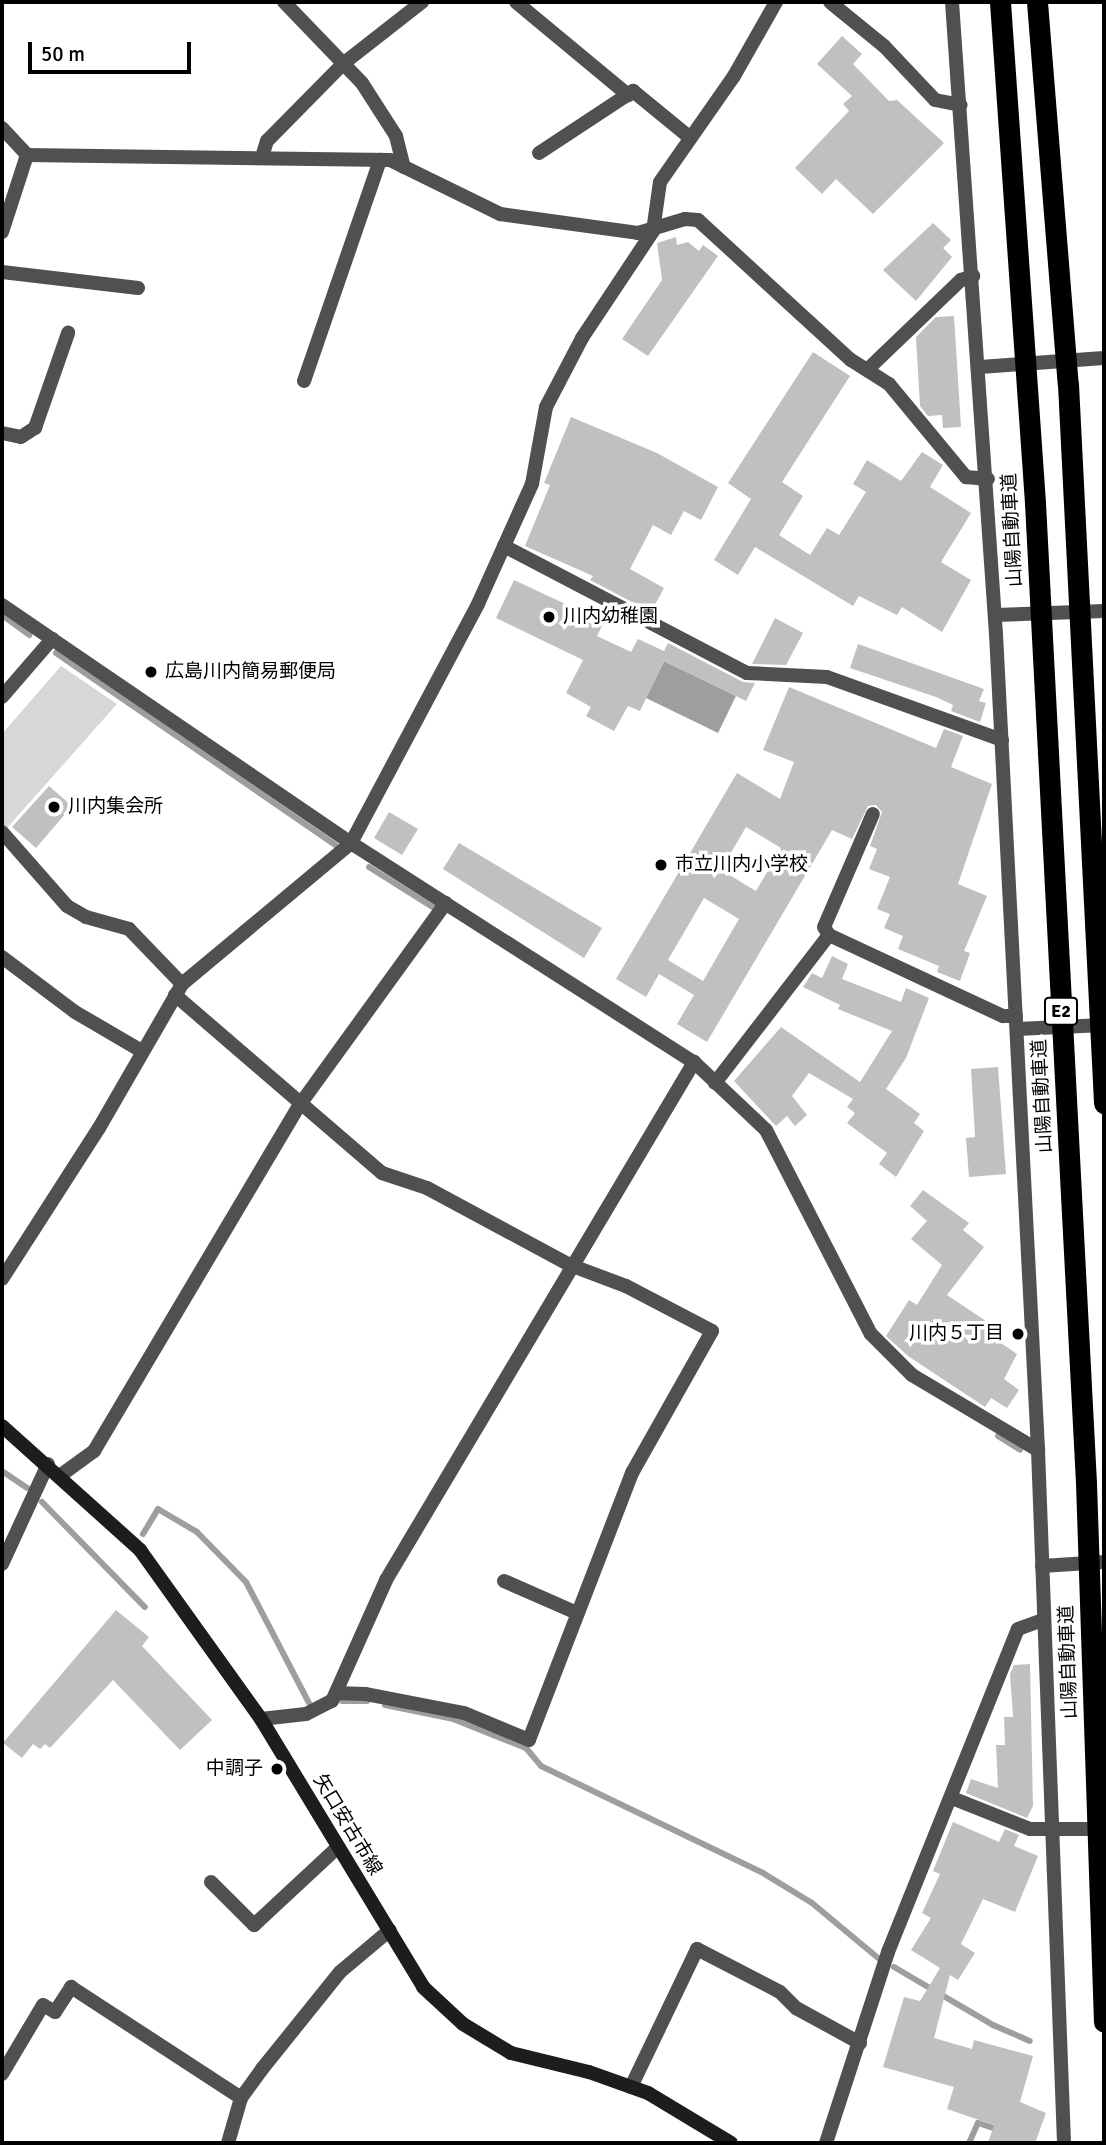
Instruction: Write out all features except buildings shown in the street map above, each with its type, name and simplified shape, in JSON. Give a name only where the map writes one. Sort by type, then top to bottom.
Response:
[{"type":"highway","name":"山陽自動車道","points":[[1000,2],[1035,503],[1083,1428],[1104,2022]]},
{"type":"highway","name":"E2","points":[[1037,2],[1068,384],[1104,1103]]},
{"type":"highway","points":[[1042,65],[1047,2]]},
{"type":"main road","name":"矢口安古市線","points":[[2,1426],[61,1475],[140,1550],[261,1719],[423,1987],[463,2024],[511,2053],[631,2087],[731,2143]]},
{"type":"street","points":[[284,2],[344,63],[396,136],[404,167]]},
{"type":"street","points":[[262,157],[267,141],[344,63],[422,2]]},
{"type":"street","points":[[516,2],[628,95]]},
{"type":"street","points":[[2,1279],[99,1128],[140,1050],[178,990],[351,843],[478,604],[532,484],[546,407],[582,338],[653,231],[660,182],[688,136],[734,76],[776,2]]},
{"type":"street","points":[[830,2],[884,46],[935,100],[961,105]]},
{"type":"street","points":[[952,2],[988,479],[1002,740],[1038,1450],[1064,2143]]},
{"type":"street","points":[[539,153],[633,91],[688,136]]},
{"type":"street","points":[[2,128],[27,155],[380,160],[404,167],[500,214],[638,233],[653,231],[685,219],[698,220],[914,410],[966,477],[988,479]]},
{"type":"street","points":[[2,232],[27,155]]},
{"type":"street","points":[[304,381],[380,160]]},
{"type":"street","points":[[2,272],[138,288]]},
{"type":"street","points":[[867,370],[961,280],[973,276]]},
{"type":"street","points":[[2,433],[21,437],[35,428],[68,333]]},
{"type":"street","points":[[980,367],[1104,358]]},
{"type":"street","points":[[504,546],[747,673],[827,677],[1002,740]]},
{"type":"street","points":[[2,605],[351,843],[694,1062],[766,1130],[871,1334],[912,1375],[1038,1450]]},
{"type":"street","points":[[995,615],[1104,611]]},
{"type":"street","points":[[2,697],[52,639]]},
{"type":"street","points":[[873,814],[824,927],[829,935],[1016,1022],[1104,1025]]},
{"type":"street","points":[[2,832],[67,906],[86,918],[129,929],[178,990],[301,1103],[382,1172],[427,1188],[570,1265],[626,1286],[712,1331],[632,1472],[529,1740],[464,1713],[365,1694],[336,1693]]},
{"type":"street","points":[[61,1475],[94,1451],[301,1103],[446,903]]},
{"type":"street","points":[[715,1083],[829,935]]},
{"type":"street","points":[[2,957],[75,1012],[140,1050]]},
{"type":"street","points":[[261,1719],[306,1714],[332,1701],[386,1580],[570,1265],[694,1062]]},
{"type":"street","points":[[2,1564],[48,1464]]},
{"type":"street","points":[[1042,1566],[1104,1562]]},
{"type":"street","points":[[504,1581],[578,1614]]},
{"type":"street","points":[[826,2143],[888,1952],[1018,1629],[1044,1620]]},
{"type":"street","points":[[952,1798],[1030,1829],[1104,1829]]},
{"type":"street","points":[[211,1882],[254,1925],[337,1848]]},
{"type":"street","points":[[228,2143],[241,2098],[340,1972],[390,1930]]},
{"type":"street","points":[[631,2087],[697,1949],[780,1992],[796,2008],[860,2042]]},
{"type":"street","points":[[2,2074],[43,2005],[55,2012],[71,1987],[241,2098]]},
{"type":"shaded area","points":[[664,661],[736,696],[718,733],[646,698]]},
{"type":"shaded area","points":[[61,666],[117,704],[6,829],[2,825],[2,734]]},
{"type":"waterway","points":[[2,615],[30,635]]},
{"type":"waterway","points":[[56,653],[335,845]]},
{"type":"waterway","points":[[369,867],[439,911]]},
{"type":"waterway","points":[[998,1436],[1020,1450]]},
{"type":"waterway","points":[[2,1471],[27,1488]]},
{"type":"waterway","points":[[42,1502],[145,1607]]},
{"type":"waterway","points":[[143,1534],[158,1509],[197,1532],[246,1582],[309,1703]]},
{"type":"waterway","points":[[342,1701],[367,1701]]},
{"type":"waterway","points":[[385,1705],[453,1719],[526,1748],[541,1766],[763,1873],[812,1903],[878,1958]]},
{"type":"waterway","points":[[894,1967],[993,2025],[1030,2041]]},
{"type":"waterway","points":[[969,2143],[978,2123],[1000,2130]]},
{"type":"place","name":"川内幼稚園","points":[[549,617]]},
{"type":"place","name":"広島川内簡易郵便局","points":[[151,672]]},
{"type":"place","name":"川内集会所","points":[[54,807]]},
{"type":"place","name":"市立川内小学校","points":[[661,865]]},
{"type":"place","name":"川内５丁目","points":[[1018,1334]]},
{"type":"place","name":"中調子","points":[[277,1769]]}]
